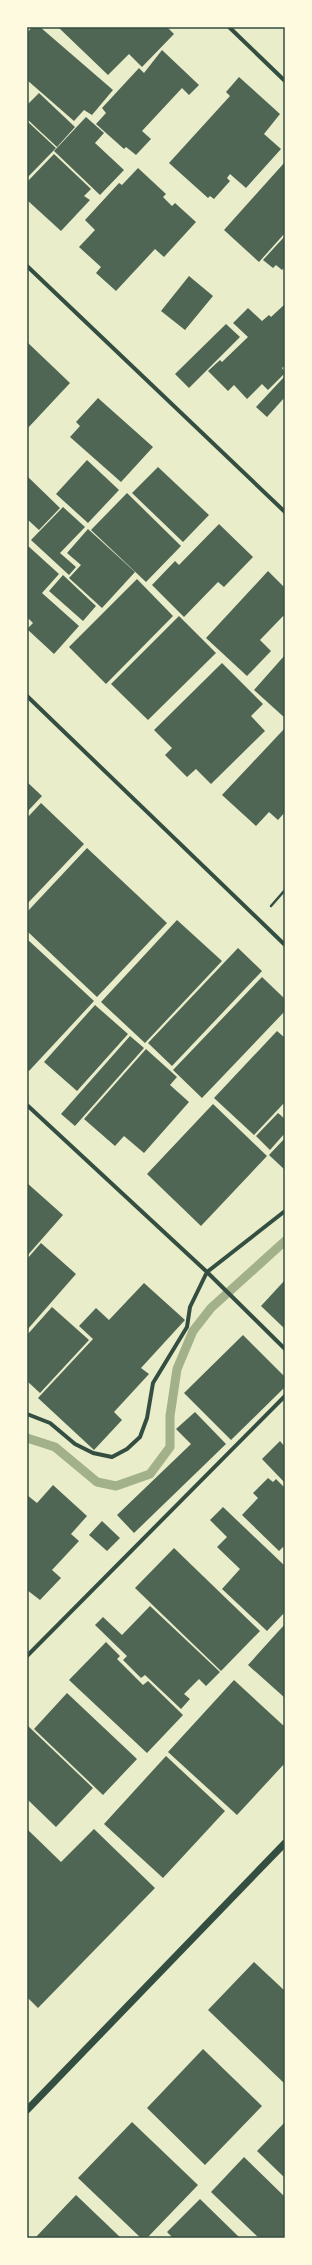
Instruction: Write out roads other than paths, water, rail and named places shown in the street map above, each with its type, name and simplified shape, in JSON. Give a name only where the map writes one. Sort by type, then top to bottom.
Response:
[{"type":"street","points":[[229,27],[285,80]]},
{"type":"street","points":[[27,266],[285,512]]},
{"type":"street","points":[[27,696],[285,945]]},
{"type":"street","points":[[27,1104],[207,1272],[285,1349]]},
{"type":"street","points":[[27,1414],[50,1423],[75,1444],[93,1453],[112,1457],[127,1449],[140,1437],[147,1418],[153,1383],[187,1327],[190,1307],[207,1272],[285,1211]]},
{"type":"street","points":[[27,1656],[285,1396]]},
{"type":"street","points":[[27,2110],[285,1843]]},
{"type":"waterway","points":[[27,1438],[55,1447],[97,1482],[116,1486],[150,1474],[170,1447],[170,1416],[177,1369],[193,1331],[211,1308],[285,1241]]}]
